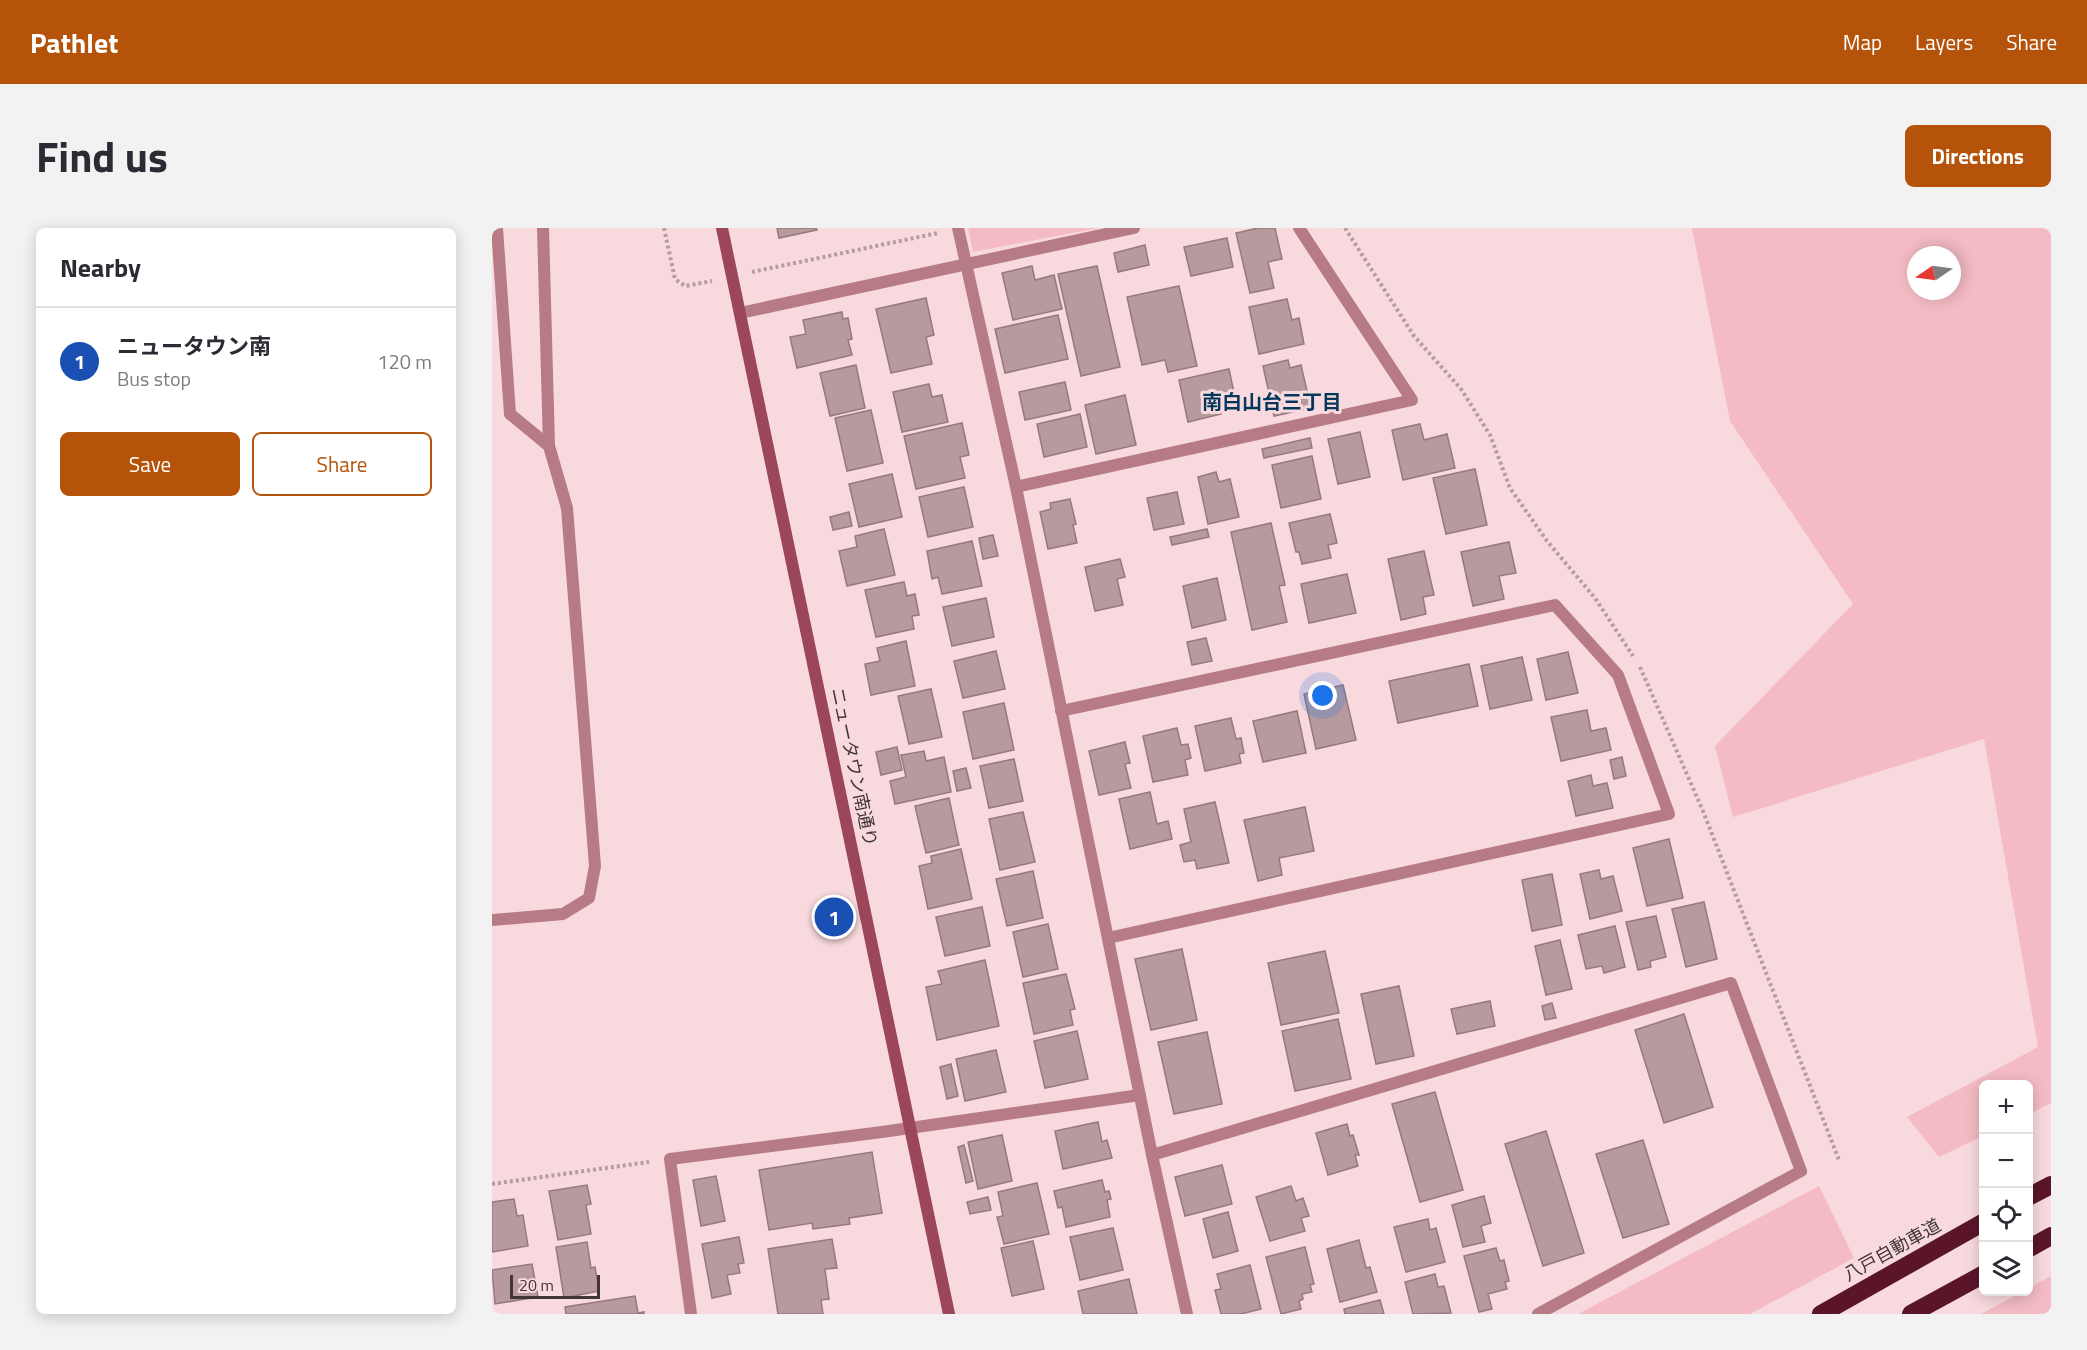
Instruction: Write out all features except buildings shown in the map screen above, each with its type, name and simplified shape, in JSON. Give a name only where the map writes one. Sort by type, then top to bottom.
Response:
[{"type":"highway","points":[[2033,1194],[2051,1185]]},
{"type":"highway","name":"八戸自動車道","points":[[1821,1314],[1979,1224]]},
{"type":"highway","points":[[2033,1245],[2051,1236]]},
{"type":"highway","points":[[1911,1314],[1979,1276]]},
{"type":"street","points":[[497,228],[510,414],[549,446]]},
{"type":"street","points":[[492,920],[563,914],[589,897],[595,866],[567,508],[549,446],[543,228]]},
{"type":"street","name":"ニュータウン南通り","points":[[722,228],[949,1314]]},
{"type":"street","points":[[958,228],[1016,487],[1107,938],[1187,1314]]},
{"type":"street","points":[[740,313],[1134,228]]},
{"type":"street","points":[[1016,487],[1412,400],[1299,228]]},
{"type":"street","points":[[1061,711],[1555,605],[1618,675],[1669,814],[1107,938]]},
{"type":"street","points":[[1152,1155],[1731,982],[1801,1171],[1538,1314]]},
{"type":"street","points":[[691,1314],[670,1159],[911,1128],[1140,1095]]},
{"type":"path","points":[[664,228],[675,279],[685,286],[958,228]]},
{"type":"path","points":[[492,1184],[670,1159]]},
{"type":"shaded area","points":[[968,228],[1098,228],[973,252]]},
{"type":"shaded area","points":[[1692,228],[2051,228],[2051,1103],[2033,1112],[2033,1080],[1979,1080],[1979,1138],[1939,1157],[1907,1117],[2038,1047],[1984,739],[1733,817],[1715,746],[1853,604],[1730,421]]},
{"type":"shaded area","points":[[1819,1186],[1854,1258],[1750,1314],[1578,1314]]},
{"type":"shaded area","points":[[2051,1276],[2051,1314],[1981,1314],[2015,1296],[2033,1296],[2033,1286]]},
{"type":"place","name":"ニュータウン南","points":[[834,917]]},
{"type":"district","name":"南白山台三丁目","points":[[1272,402]]}]
